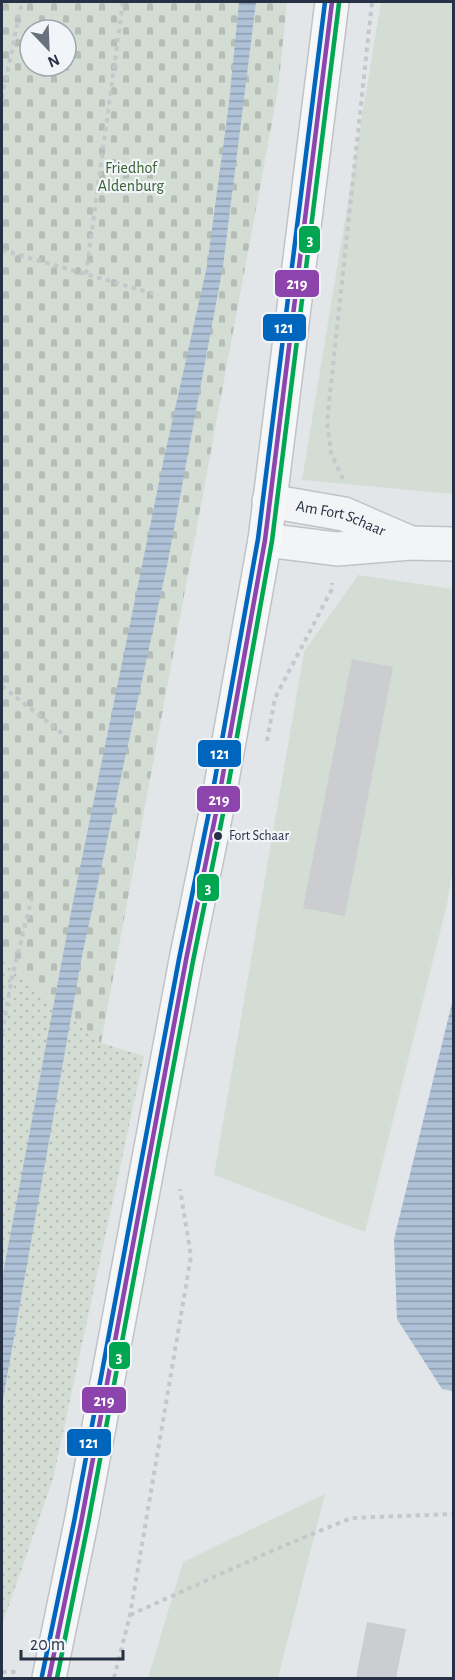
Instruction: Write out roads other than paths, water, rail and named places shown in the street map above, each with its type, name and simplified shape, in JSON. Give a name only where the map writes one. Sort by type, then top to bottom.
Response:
[{"type":"main road","points":[[49,1678],[81,1523],[184,972],[220,796],[265,540],[332,2]]},
{"type":"street","name":"Am Fort Schaar","points":[[269,501],[344,514],[410,543]]},
{"type":"street","name":"Am Fort Schaar","points":[[265,540],[337,549],[410,543],[453,544]]},
{"type":"water","points":[[239,2],[256,2],[223,266],[168,561],[82,956],[2,1405],[2,1279],[72,907],[164,458],[207,266],[229,103]]},
{"type":"water","points":[[453,999],[453,1391],[442,1389],[397,1319],[394,1239]]},
{"type":"place","name":"Fort Schaar","points":[[218,836]]},
{"type":"park label","name":"Friedhof Aldenburg","points":[[131,177]]}]
